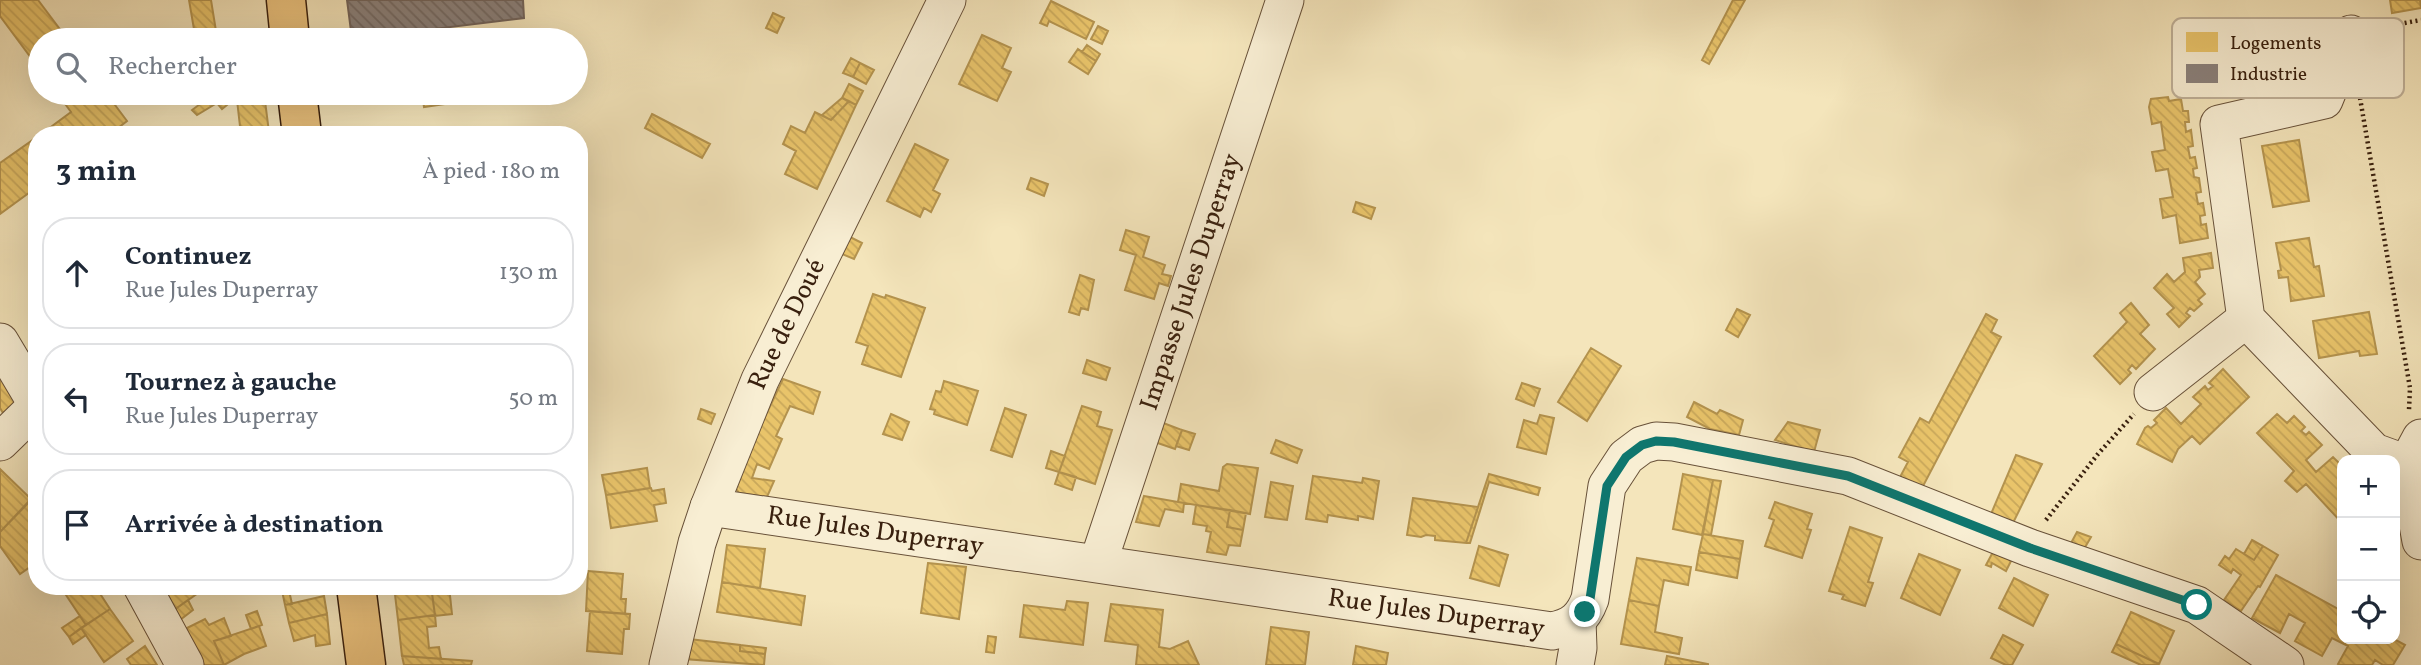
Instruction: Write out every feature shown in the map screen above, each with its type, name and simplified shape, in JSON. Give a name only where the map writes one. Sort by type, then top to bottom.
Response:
[{"type":"main road","points":[[286,0],[289,28]]},
{"type":"main road","points":[[298,105],[301,126]]},
{"type":"main road","points":[[357,595],[366,665]]},
{"type":"street","name":"Rue de Doué","points":[[668,665],[697,543],[760,380],[947,0]]},
{"type":"street","name":"Impasse Jules Duperray","points":[[1098,563],[1286,0]]},
{"type":"street","points":[[2325,98],[2219,124],[2246,319],[2374,452],[2412,438],[2421,541]]},
{"type":"street","points":[[2153,392],[2246,319]]},
{"type":"street","points":[[0,342],[28,390]]},
{"type":"street","points":[[0,442],[28,414]]},
{"type":"street","name":"Rue Jules Duperray","points":[[709,507],[1552,631],[1577,621],[1585,612],[1590,599],[1607,486],[1626,457],[1642,445],[1656,441],[1674,442],[1848,476],[2030,548],[2197,605],[2285,665]]},
{"type":"street","points":[[147,595],[185,665]]},
{"type":"street","points":[[1575,665],[1578,648],[1577,621]]},
{"type":"path","points":[[2360,98],[2410,388],[2412,438]]},
{"type":"path","points":[[2030,548],[2039,529],[2098,454],[2153,392]]},
{"type":"building: Logements","points":[[0,0],[38,0],[59,28],[28,28],[28,54],[0,16]]},
{"type":"building: Logements","points":[[189,0],[211,0],[216,28],[194,28]]},
{"type":"building: Logements","points":[[1733,0],[1745,0],[1709,64],[1702,60]]},
{"type":"building: Logements","points":[[2390,0],[2420,0],[2421,8],[2392,13]]},
{"type":"building: Logements","points":[[1051,1],[1094,22],[1086,39],[1049,21],[1047,26],[1040,23]]},
{"type":"building: Logements","points":[[773,13],[784,18],[777,33],[766,28]]},
{"type":"building: Logements","points":[[1098,26],[1108,31],[1102,44],[1091,39]]},
{"type":"building: Logements","points":[[982,35],[1011,48],[1002,68],[1011,72],[997,101],[959,84]]},
{"type":"building: Logements","points":[[1087,45],[1100,54],[1096,61],[1082,52]]},
{"type":"building: Logements","points":[[1078,49],[1096,61],[1088,74],[1069,62]]},
{"type":"building: Logements","points":[[851,58],[860,63],[853,77],[843,73]]},
{"type":"building: Logements","points":[[860,63],[874,70],[866,84],[853,77]]},
{"type":"building: Logements","points":[[849,84],[863,91],[856,105],[842,98]]},
{"type":"building: Logements","points":[[2168,97],[2169,101],[2181,99],[2183,111],[2188,111],[2186,132],[2191,130],[2193,146],[2188,147],[2190,158],[2195,157],[2197,168],[2193,169],[2194,177],[2199,178],[2201,192],[2196,193],[2198,204],[2203,203],[2205,215],[2200,216],[2201,225],[2206,224],[2208,238],[2180,243],[2176,215],[2163,218],[2160,199],[2173,197],[2168,169],[2156,171],[2152,152],[2165,150],[2161,122],[2152,124],[2149,107],[2151,99]]},
{"type":"building: Logements","points":[[842,98],[849,101],[831,120],[822,115]]},
{"type":"building: Logements","points":[[849,101],[856,105],[817,189],[785,174],[796,151],[783,144],[791,126],[805,133],[815,112],[831,120]]},
{"type":"building: Logements","points":[[66,105],[115,105],[127,121],[121,126],[52,126],[71,112]]},
{"type":"building: Logements","points":[[199,105],[214,105],[197,115],[192,110]]},
{"type":"building: Logements","points":[[238,105],[266,105],[268,126],[240,126]]},
{"type":"building: Logements","points":[[652,114],[710,144],[702,158],[645,128]]},
{"type":"building: Logements","points":[[2299,140],[2309,201],[2273,207],[2262,146]]},
{"type":"building: Logements","points":[[28,143],[28,194],[0,214],[0,163]]},
{"type":"building: Logements","points":[[915,144],[948,160],[933,190],[940,194],[931,212],[924,208],[920,217],[887,201]]},
{"type":"building: Logements","points":[[1031,178],[1048,184],[1044,196],[1027,189]]},
{"type":"building: Logements","points":[[1356,202],[1375,208],[1371,219],[1353,212]]},
{"type":"building: Logements","points":[[1126,230],[1149,237],[1143,257],[1165,265],[1162,274],[1171,276],[1168,286],[1159,283],[1154,299],[1125,290],[1136,255],[1120,250]]},
{"type":"building: Logements","points":[[850,237],[862,243],[854,259],[842,254]]},
{"type":"building: Logements","points":[[2309,238],[2314,267],[2319,266],[2324,296],[2291,301],[2288,277],[2279,278],[2278,271],[2281,270],[2276,243]]},
{"type":"building: Logements","points":[[2211,253],[2213,268],[2199,270],[2200,277],[2195,282],[2205,294],[2198,300],[2202,304],[2194,311],[2190,308],[2186,313],[2190,316],[2179,327],[2167,314],[2174,308],[2154,288],[2167,274],[2174,282],[2185,272],[2183,258]]},
{"type":"building: Logements","points":[[1080,275],[1094,280],[1088,310],[1081,308],[1079,315],[1069,312]]},
{"type":"building: Logements","points":[[873,294],[885,298],[886,295],[925,308],[901,377],[862,364],[868,346],[856,342]]},
{"type":"building: Logements","points":[[2131,303],[2149,325],[2140,334],[2155,349],[2136,369],[2132,365],[2128,370],[2131,373],[2120,384],[2094,356],[2127,322],[2120,313]]},
{"type":"building: Logements","points":[[1737,309],[1750,315],[1738,337],[1726,330]]},
{"type":"building: Logements","points":[[2369,312],[2377,354],[2360,356],[2359,351],[2319,358],[2313,321]]},
{"type":"building: Logements","points":[[1986,314],[1997,320],[1991,332],[2001,337],[1922,488],[1899,479],[1908,462],[1899,457],[1920,418],[1929,423]]},
{"type":"building: Logements","points":[[1591,348],[1621,366],[1587,421],[1558,402]]},
{"type":"building: Logements","points":[[1087,360],[1110,368],[1106,380],[1083,373]]},
{"type":"building: Logements","points":[[2223,369],[2249,397],[2200,444],[2192,436],[2178,449],[2172,462],[2137,444],[2145,428],[2151,428],[2157,423],[2154,420],[2166,408],[2181,424],[2201,404],[2193,397],[2205,386],[2208,390],[2213,386],[2209,383]]},
{"type":"building: Logements","points":[[0,375],[19,405],[3,413],[0,408]]},
{"type":"building: Logements","points":[[783,379],[820,392],[813,414],[790,406],[776,436],[782,439],[769,469],[757,464],[752,478],[774,481],[767,497],[739,493],[733,484]]},
{"type":"building: Logements","points":[[944,381],[978,391],[967,425],[934,414],[935,410],[930,409],[936,391],[941,392]]},
{"type":"building: Logements","points":[[1522,383],[1540,389],[1534,406],[1516,399]]},
{"type":"building: Logements","points":[[1694,402],[1717,414],[1720,410],[1743,420],[1739,435],[1710,429],[1687,417]]},
{"type":"building: Logements","points":[[1082,406],[1101,412],[1097,426],[1112,430],[1095,484],[1059,472]]},
{"type":"building: Logements","points":[[1005,408],[1026,415],[1012,457],[991,450]]},
{"type":"building: Logements","points":[[701,409],[715,414],[711,424],[698,419]]},
{"type":"building: Logements","points":[[891,414],[909,422],[902,440],[883,434]]},
{"type":"building: Logements","points":[[2277,414],[2287,423],[2294,416],[2305,427],[2301,431],[2306,435],[2309,432],[2322,445],[2306,460],[2316,472],[2333,457],[2337,461],[2337,518],[2306,484],[2297,492],[2285,481],[2294,471],[2257,433]]},
{"type":"building: Logements","points":[[1540,415],[1554,418],[1546,454],[1517,447],[1524,420],[1537,424]]},
{"type":"building: Logements","points":[[1158,421],[1182,430],[1175,449],[1152,441]]},
{"type":"building: Logements","points":[[1788,422],[1820,430],[1814,452],[1775,440]]},
{"type":"building: Logements","points":[[1182,430],[1195,434],[1189,450],[1176,446]]},
{"type":"building: Logements","points":[[1276,440],[1302,450],[1297,463],[1271,453]]},
{"type":"building: Logements","points":[[1051,451],[1065,456],[1059,472],[1046,468]]},
{"type":"building: Logements","points":[[2016,455],[2042,464],[2013,523],[1991,514]]},
{"type":"building: Logements","points":[[1227,464],[1258,468],[1250,514],[1178,502],[1181,484],[1219,491],[1223,467]]},
{"type":"building: Logements","points":[[647,468],[650,488],[606,495],[602,475]]},
{"type":"building: Logements","points":[[0,469],[28,496],[28,502],[0,532]]},
{"type":"building: Logements","points":[[1059,472],[1076,477],[1072,490],[1055,484]]},
{"type":"building: Logements","points":[[1489,474],[1540,488],[1538,495],[1489,482],[1470,543],[1466,543]]},
{"type":"building: Logements","points":[[1683,474],[1713,480],[1702,535],[1673,529]]},
{"type":"building: Logements","points":[[1313,476],[1362,483],[1363,478],[1379,481],[1373,519],[1358,516],[1358,520],[1328,515],[1327,522],[1306,519]]},
{"type":"building: Logements","points":[[1713,480],[1721,481],[1711,535],[1703,534]]},
{"type":"building: Logements","points":[[1271,482],[1293,486],[1287,520],[1265,517]]},
{"type":"building: Logements","points":[[651,488],[652,491],[664,489],[666,503],[654,505],[657,521],[611,528],[606,495]]},
{"type":"building: Logements","points":[[1144,496],[1184,503],[1183,512],[1165,509],[1159,526],[1136,522]]},
{"type":"building: Logements","points":[[1413,498],[1478,507],[1466,543],[1435,540],[1435,536],[1407,535]]},
{"type":"building: Logements","points":[[1775,502],[1812,514],[1807,529],[1811,530],[1802,558],[1765,546],[1774,520],[1769,518]]},
{"type":"building: Logements","points":[[28,503],[28,568],[20,574],[0,546],[0,532]]},
{"type":"building: Logements","points":[[1196,505],[1230,510],[1227,527],[1243,530],[1240,546],[1229,545],[1226,555],[1207,552],[1211,532],[1206,531],[1207,526],[1193,524]]},
{"type":"building: Logements","points":[[1230,510],[1246,513],[1243,530],[1227,527]]},
{"type":"building: Logements","points":[[1850,527],[1882,538],[1868,582],[1873,583],[1865,606],[1842,599],[1844,595],[1829,591]]},
{"type":"building: Logements","points":[[2077,532],[2091,537],[2084,549],[2070,545]]},
{"type":"building: Logements","points":[[1703,534],[1743,541],[1740,559],[1699,552]]},
{"type":"building: Logements","points":[[2252,540],[2263,546],[2254,560],[2244,554]]},
{"type":"building: Logements","points":[[727,545],[765,549],[760,588],[722,582]]},
{"type":"building: Logements","points":[[1479,546],[1508,555],[1499,586],[1470,578]]},
{"type":"building: Logements","points":[[2263,546],[2278,555],[2260,587],[2258,586],[2241,611],[2224,600],[2241,575],[2233,569],[2231,573],[2219,565],[2225,556],[2229,559],[2236,549],[2254,560]]},
{"type":"building: Logements","points":[[1699,552],[1740,559],[1737,578],[1696,570]]},
{"type":"building: Logements","points":[[1993,552],[2012,559],[2006,571],[1992,563],[1991,567],[1986,565]]},
{"type":"building: Logements","points":[[1919,554],[1960,570],[1940,615],[1901,598]]},
{"type":"building: Logements","points":[[1637,558],[1691,567],[1688,585],[1664,580],[1659,606],[1629,600]]},
{"type":"building: Logements","points":[[928,563],[966,567],[959,619],[921,613]]},
{"type":"building: Logements","points":[[588,571],[623,574],[621,599],[626,599],[625,614],[586,611]]},
{"type":"building: Logements","points":[[2276,575],[2337,608],[2337,640],[2332,638],[2322,656],[2295,641],[2305,623],[2289,614],[2280,633],[2252,618]]},
{"type":"building: Logements","points":[[2014,578],[2048,595],[2033,626],[1999,608]]},
{"type":"building: Logements","points":[[722,582],[805,596],[801,625],[717,612]]},
{"type":"building: Logements","points":[[66,595],[101,595],[110,609],[86,625]]},
{"type":"building: Logements","points":[[165,595],[195,595],[174,610]]},
{"type":"building: Logements","points":[[283,595],[290,595],[292,604],[285,605]]},
{"type":"building: Logements","points":[[395,595],[432,595],[435,615],[398,620]]},
{"type":"building: Logements","points":[[432,595],[450,595],[452,614],[435,616]]},
{"type":"building: Logements","points":[[324,596],[327,614],[289,623],[285,605]]},
{"type":"building: Logements","points":[[188,600],[193,610],[180,620],[174,610]]},
{"type":"building: Logements","points":[[1629,600],[1659,606],[1655,632],[1682,638],[1679,654],[1621,644]]},
{"type":"building: Logements","points":[[1067,601],[1088,603],[1083,645],[1020,637],[1024,605],[1065,610]]},
{"type":"building: Logements","points":[[1111,604],[1163,610],[1159,647],[1170,649],[1188,641],[1199,665],[1136,665],[1138,645],[1105,641]]},
{"type":"building: Logements","points":[[110,609],[133,641],[104,662],[81,628]]},
{"type":"building: Logements","points":[[257,611],[262,625],[251,629],[246,615]]},
{"type":"building: Logements","points":[[590,611],[630,614],[629,629],[624,629],[622,654],[587,651]]},
{"type":"building: Logements","points":[[2131,612],[2174,631],[2159,664],[2116,644]]},
{"type":"building: Logements","points":[[327,614],[330,644],[316,646],[315,635],[294,641],[289,623]]},
{"type":"building: Logements","points":[[435,615],[436,626],[427,627],[429,648],[439,647],[441,659],[402,656],[398,620]]},
{"type":"building: Logements","points":[[80,616],[86,625],[69,637],[62,628]]},
{"type":"building: Logements","points":[[224,618],[231,636],[214,641],[224,665],[204,665],[185,629],[205,619],[209,625]]},
{"type":"building: Logements","points":[[259,626],[266,646],[224,665],[214,641]]},
{"type":"building: Logements","points":[[1271,627],[1309,632],[1305,665],[1266,665]]},
{"type":"building: Logements","points":[[81,628],[86,635],[73,644],[69,637]]},
{"type":"building: Logements","points":[[2003,635],[2023,645],[2012,665],[1991,658]]},
{"type":"building: Logements","points":[[988,636],[996,637],[994,653],[986,652]]},
{"type":"building: Logements","points":[[689,639],[740,645],[740,651],[765,654],[764,665],[684,659]]},
{"type":"building: Logements","points":[[2400,642],[2405,645],[2393,665],[2383,665],[2375,660],[2372,665],[2340,665],[2338,664],[2348,646],[2344,644]]},
{"type":"building: Logements","points":[[2116,644],[2159,664],[2141,665],[2112,652]]},
{"type":"building: Logements","points":[[740,645],[766,648],[765,654],[740,651]]},
{"type":"building: Logements","points":[[145,646],[157,665],[131,665],[127,659]]},
{"type":"building: Logements","points":[[1356,646],[1388,653],[1386,665],[1353,665]]},
{"type":"building: Logements","points":[[402,656],[472,661],[471,665],[404,665]]},
{"type":"building: Logements","points":[[1667,656],[1708,664],[1708,665],[1665,665]]},
{"type":"building: Industrie","points":[[347,0],[523,0],[524,18],[442,28],[351,28]]},
{"type":"route","points":[[1585,612],[1590,599],[1607,486],[1626,457],[1642,445],[1656,441],[1674,442],[1848,476],[2081,567],[2197,605]]}]
